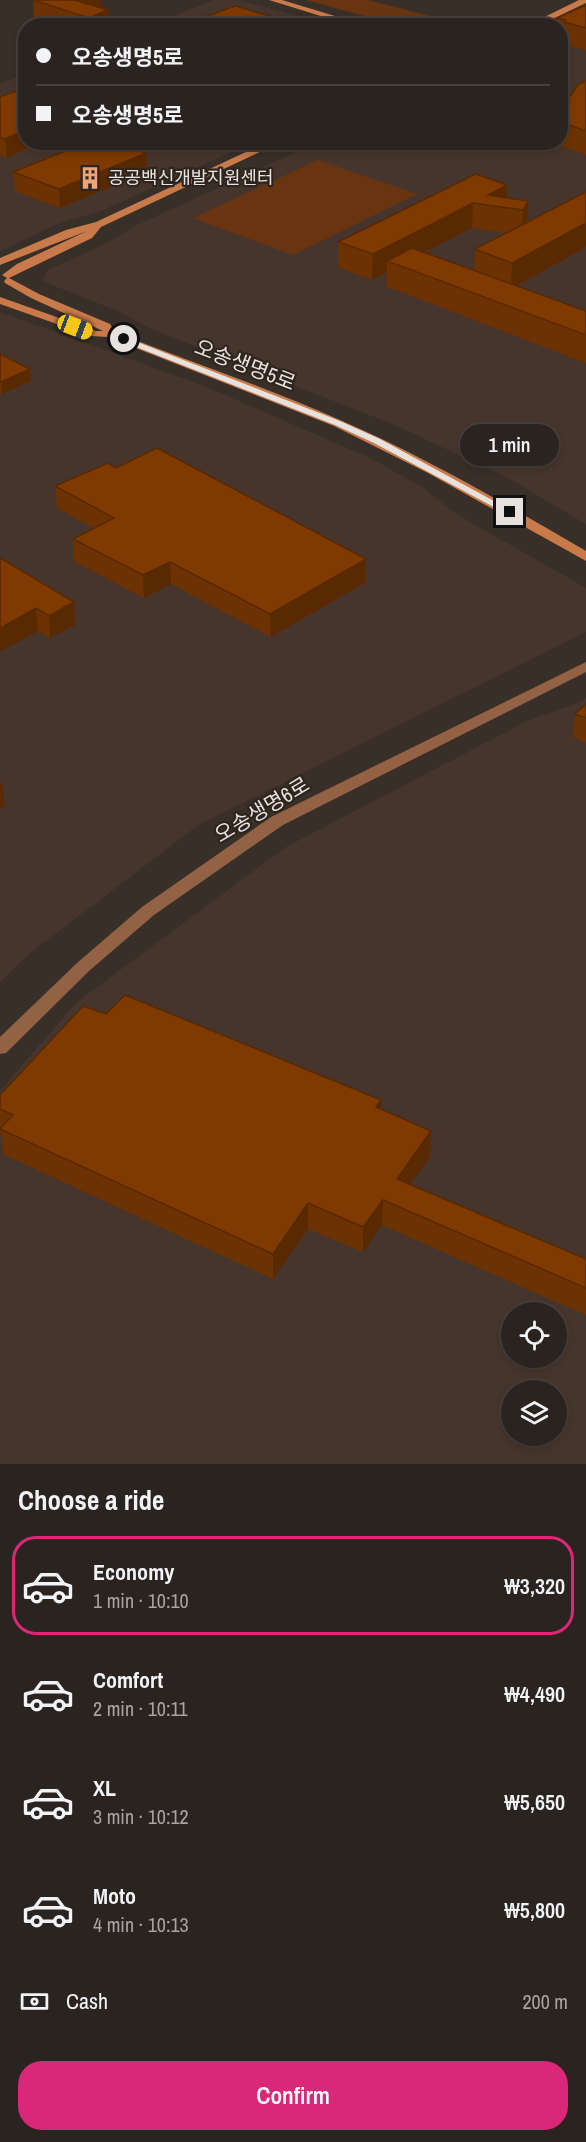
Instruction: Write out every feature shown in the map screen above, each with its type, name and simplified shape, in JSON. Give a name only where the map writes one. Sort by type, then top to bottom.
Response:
[{"type":"street","points":[[273,0],[336,18]]},
{"type":"street","points":[[547,18],[586,0]]},
{"type":"street","points":[[0,262],[70,232],[100,224],[259,150]]},
{"type":"street","points":[[0,290],[5,276],[21,266],[88,236],[100,224]]},
{"type":"street","name":"오송생명5로","points":[[5,276],[35,296],[106,326],[110,334]]},
{"type":"street","name":"오송생명5로","points":[[0,300],[95,334],[110,334],[292,403],[377,441],[491,501],[586,557]]},
{"type":"street","name":"오송생명6로","points":[[0,1048],[83,967],[148,911],[277,821],[586,666]]},
{"type":"shaded area","points":[[214,0],[240,0],[304,18],[168,18]]},
{"type":"shaded area","points":[[306,0],[368,0],[438,18],[372,18]]},
{"type":"shaded area","points":[[586,22],[586,524],[510,479],[397,426],[149,328],[120,312],[42,281],[48,270],[105,244],[137,225],[301,150],[568,150],[568,31]]},
{"type":"shaded area","points":[[18,77],[18,150],[236,150],[101,211],[60,223],[0,251],[0,84]]},
{"type":"shaded area","points":[[318,160],[417,194],[293,255],[193,218]]},
{"type":"shaded area","points":[[0,312],[207,387],[372,459],[424,488],[456,514],[586,588],[586,632],[197,826],[30,953],[0,982]]},
{"type":"shaded area","points":[[586,698],[586,1464],[0,1464],[0,1091],[77,1002],[286,847],[527,721]]},
{"type":"building","points":[[33,0],[74,0],[108,10],[89,18]]},
{"type":"building","points":[[586,5],[586,28],[568,23],[568,18],[557,18]]},
{"type":"building","points":[[235,6],[277,18],[203,18]]},
{"type":"building","points":[[586,81],[586,131],[568,125],[568,99],[579,84]]},
{"type":"building","points":[[18,90],[18,133],[5,139],[0,137],[0,97]]},
{"type":"building","points":[[68,150],[137,150],[146,153],[59,189],[13,172]]},
{"type":"building","points":[[476,174],[507,185],[488,195],[528,201],[523,210],[473,203],[373,254],[338,242]]},
{"type":"building","points":[[586,192],[586,223],[512,263],[475,249]]},
{"type":"building","points":[[412,248],[586,311],[586,335],[387,261]]},
{"type":"building","points":[[0,354],[30,369],[0,382]]},
{"type":"building","points":[[157,448],[366,559],[270,614],[170,562],[143,575],[73,539],[114,518],[55,486],[108,463],[116,468]]},
{"type":"building","points":[[0,558],[74,602],[49,616],[36,608],[0,628]]},
{"type":"building","points":[[586,704],[586,718],[575,714]]},
{"type":"building","points":[[125,995],[381,1100],[376,1107],[431,1131],[397,1179],[586,1259],[586,1288],[383,1200],[363,1227],[308,1203],[273,1254],[0,1129],[13,1115],[0,1109],[0,1095],[83,1006],[106,1014]]},
{"type":"place","name":"공공백신개발지원센터","points":[[90,178]]},
{"type":"route","points":[[124,339],[292,403],[337,423],[377,441],[510,512]]}]
